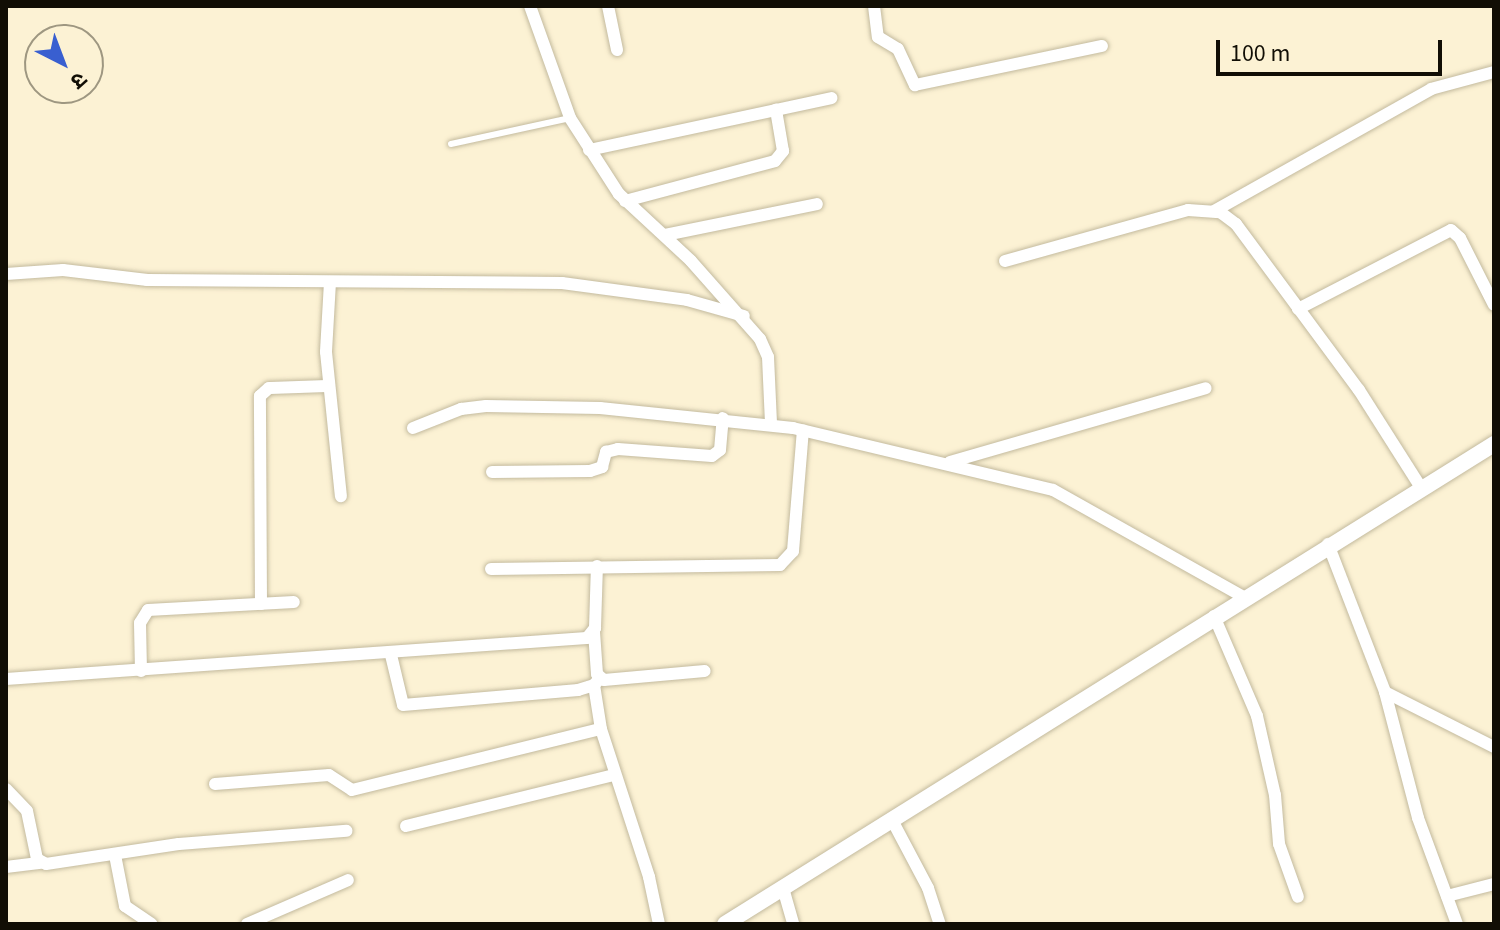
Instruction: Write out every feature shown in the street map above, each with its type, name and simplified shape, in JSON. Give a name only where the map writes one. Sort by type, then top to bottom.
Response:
[{"type":"main road","points":[[725,924],[1420,486],[1494,444]]},
{"type":"street","points":[[530,6],[570,118],[589,150],[625,201],[665,235],[744,316],[768,357],[771,424]]},
{"type":"street","points":[[608,6],[617,50]]},
{"type":"street","points":[[874,6],[878,37],[898,49],[915,85],[1102,46]]},
{"type":"street","points":[[1214,211],[1431,89],[1494,72]]},
{"type":"street","points":[[589,150],[831,98]]},
{"type":"street","points":[[625,201],[775,161],[783,151],[776,110]]},
{"type":"street","points":[[665,235],[817,204]]},
{"type":"street","points":[[1005,261],[1188,210],[1214,211],[1236,224],[1359,390],[1420,486]]},
{"type":"street","points":[[1298,309],[1451,230],[1494,305]]},
{"type":"street","points":[[6,274],[63,270],[147,280],[562,283],[687,300],[744,316]]},
{"type":"street","points":[[330,282],[328,386],[341,496]]},
{"type":"street","points":[[261,604],[260,396],[269,388],[328,386]]},
{"type":"street","points":[[947,463],[1206,388]]},
{"type":"street","points":[[413,428],[448,413],[486,406],[723,418],[803,430],[1053,490],[1244,597]]},
{"type":"street","points":[[492,472],[590,471],[602,467],[606,452],[618,449],[712,456],[720,450],[723,418]]},
{"type":"street","points":[[491,569],[764,567],[788,560],[803,430]]},
{"type":"street","points":[[1328,544],[1385,692],[1418,818],[1457,924]]},
{"type":"street","points":[[597,566],[594,632],[601,729],[649,877],[659,924]]},
{"type":"street","points":[[141,671],[140,623],[148,610],[294,602]]},
{"type":"street","points":[[1214,616],[1257,716],[1275,795],[1279,844],[1298,897]]},
{"type":"street","points":[[6,679],[391,655],[576,640],[594,632]]},
{"type":"street","points":[[391,655],[403,705],[705,671]]},
{"type":"street","points":[[1385,692],[1494,747]]},
{"type":"street","points":[[215,784],[329,775],[352,790],[601,729]]},
{"type":"street","points":[[406,826],[614,775]]},
{"type":"street","points":[[6,789],[27,811],[41,863]]},
{"type":"street","points":[[892,820],[928,888],[940,924]]},
{"type":"street","points":[[6,867],[234,839],[346,831]]},
{"type":"street","points":[[115,855],[125,906],[152,924]]},
{"type":"street","points":[[247,924],[348,880]]},
{"type":"street","points":[[1447,896],[1494,884]]},
{"type":"street","points":[[783,888],[793,924]]},
{"type":"lane","points":[[451,144],[570,118]]}]
